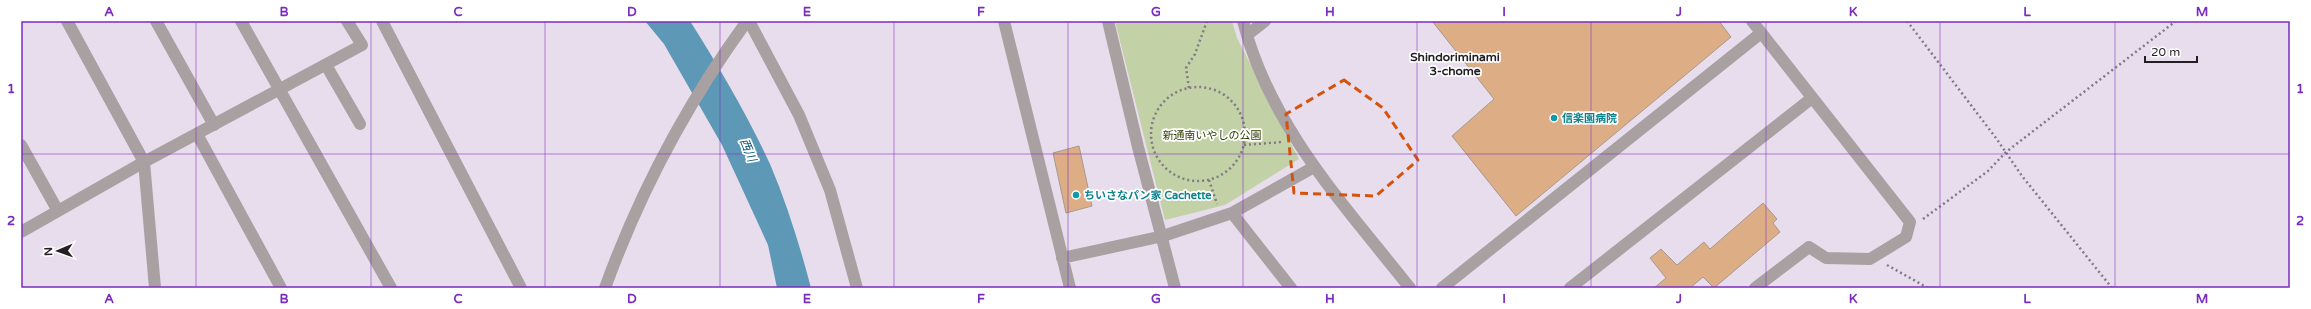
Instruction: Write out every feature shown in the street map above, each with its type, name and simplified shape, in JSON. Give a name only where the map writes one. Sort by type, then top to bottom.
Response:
[{"type":"street","points":[[67,21],[144,162],[155,288]]},
{"type":"street","points":[[156,21],[214,125]]},
{"type":"street","points":[[241,21],[391,288]]},
{"type":"street","points":[[21,232],[144,162],[362,45],[347,21]]},
{"type":"street","points":[[382,21],[521,288]]},
{"type":"street","points":[[605,288],[624,237],[691,105],[730,44],[748,21],[799,115],[830,190],[857,288]]},
{"type":"street","points":[[1004,21],[1070,288]]},
{"type":"street","points":[[1108,21],[1138,147],[1163,236],[1175,288]]},
{"type":"street","points":[[1243,21],[1272,100],[1314,167],[1410,288]]},
{"type":"street","points":[[1247,35],[1265,21]]},
{"type":"street","points":[[1752,21],[1910,222],[1906,237],[1870,259],[1826,258],[1809,247],[1754,288]]},
{"type":"street","points":[[1442,288],[1761,33]]},
{"type":"street","points":[[326,65],[360,124]]},
{"type":"street","points":[[1570,288],[1812,98]]},
{"type":"street","points":[[197,134],[281,288]]},
{"type":"street","points":[[21,145],[58,211]]},
{"type":"street","points":[[1062,258],[1163,236],[1232,213],[1314,167]]},
{"type":"street","points":[[1232,213],[1291,288]]},
{"type":"path","points":[[1189,88],[1186,68],[1195,54],[1207,21]]},
{"type":"path","points":[[1907,21],[2006,152],[2022,176],[2112,288]]},
{"type":"path","points":[[1910,222],[1927,217],[1988,172],[2006,152],[2176,21]]},
{"type":"path","points":[[1189,88],[1210,89],[1224,95],[1235,105],[1244,124],[1244,145],[1235,163],[1228,171],[1209,180],[1187,180],[1177,176],[1161,162],[1152,143],[1152,125],[1160,108],[1173,95],[1189,88]]},
{"type":"path","points":[[1244,145],[1290,142]]},
{"type":"path","points":[[1209,180],[1218,208]]},
{"type":"path","points":[[1870,259],[1898,270],[1928,288]]},
{"type":"highlighted area","points":[[1344,80],[1383,108],[1418,160],[1376,196],[1294,193],[1286,114]]},
{"type":"green space","name":"新通南いやしの公園","points":[[1115,21],[1232,21],[1237,38],[1299,159],[1225,205],[1165,220]]},
{"type":"water","name":"西川","points":[[645,21],[690,21],[701,38],[742,109],[770,164],[793,225],[811,288],[777,288],[768,245],[722,145],[664,44]]},
{"type":"building","name":"信楽園病院","points":[[1432,21],[1719,21],[1731,37],[1516,216],[1452,136],[1494,99]]},
{"type":"building","points":[[1079,146],[1092,206],[1066,213],[1053,153]]},
{"type":"building","points":[[1763,203],[1777,219],[1773,223],[1780,232],[1714,288],[1703,277],[1690,288],[1654,288],[1666,278],[1650,258],[1661,249],[1677,265],[1704,242],[1710,249]]},
{"type":"place","name":"信楽園病院","points":[[1554,118]]},
{"type":"place","name":"ちいさなパン家 Cachette","points":[[1076,195]]},
{"type":"district","name":"Shindoriminami 3-chome","points":[[1455,64]]}]
